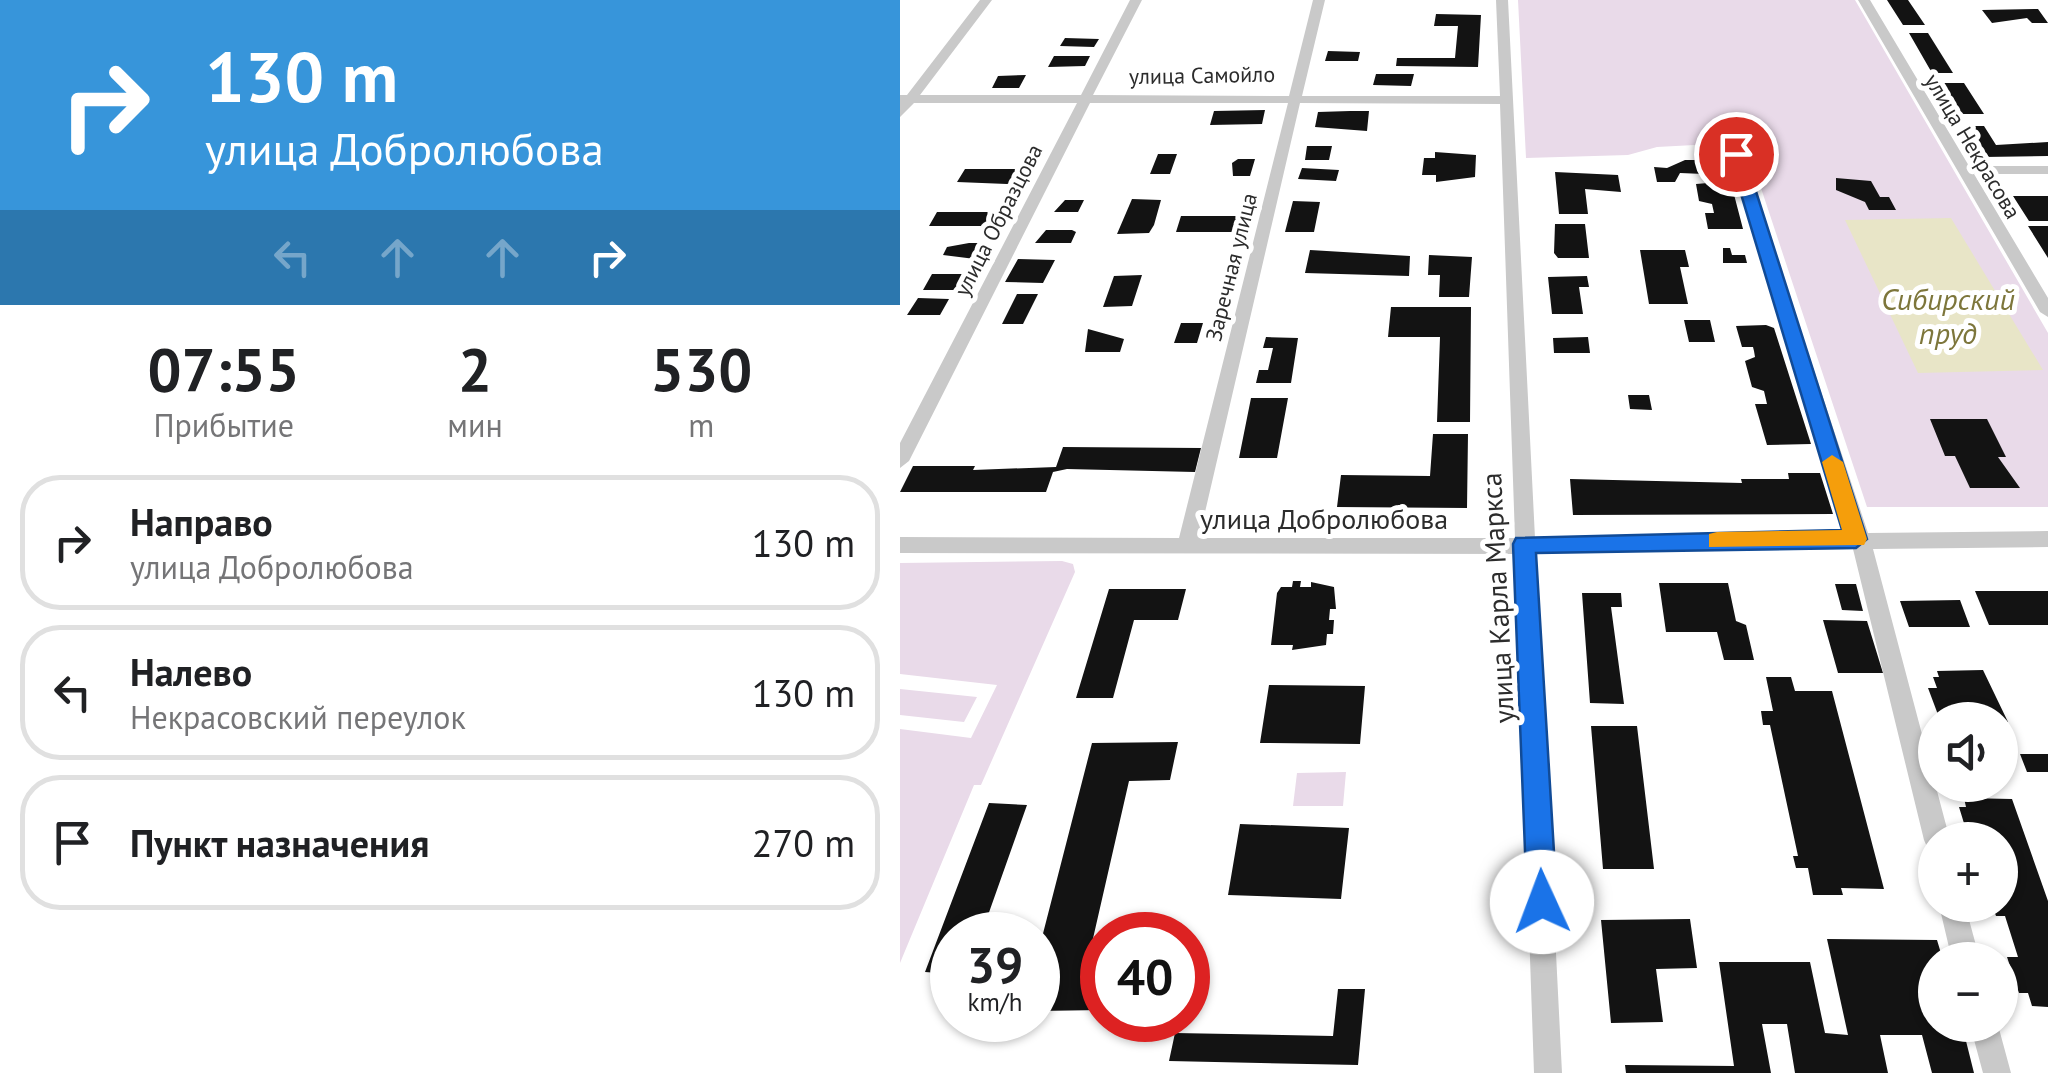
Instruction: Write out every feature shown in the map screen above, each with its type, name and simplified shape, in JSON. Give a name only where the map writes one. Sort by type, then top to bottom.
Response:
[{"type":"street","points":[[900,114],[906,99],[986,0]]},
{"type":"street","name":"улица Образцова","points":[[900,461],[1136,0]]},
{"type":"street","name":"Заречная улица","points":[[1187,546],[1319,0]]},
{"type":"street","name":"улица Карла Маркса","points":[[1502,0],[1548,1073]]},
{"type":"street","name":"улица Некрасова","points":[[1864,0],[2048,312]]},
{"type":"street","name":"улица Самойло","points":[[906,99],[1295,96],[1504,100]]},
{"type":"street","points":[[1736,154],[1870,575],[1932,822]]},
{"type":"street","points":[[1964,170],[2048,170]]},
{"type":"street","name":"улица Добролюбова","points":[[900,546],[2048,539]]},
{"type":"street","points":[[1988,1042],[1996,1073]]},
{"type":"shaded area","points":[[1518,0],[1855,0],[2048,333],[2048,507],[1867,507],[1743,134],[1711,133],[1713,144],[1657,147],[1628,155],[1526,158]]},
{"type":"shaded area","points":[[900,563],[1073,564],[1075,572],[981,785],[974,785],[900,963],[900,729],[971,738],[997,685],[900,674]]},
{"type":"shaded area","points":[[900,689],[977,697],[964,722],[900,715]]},
{"type":"shaded area","points":[[1346,772],[1343,806],[1293,806],[1297,773]]},
{"type":"water","name":"Сибирский пруд","points":[[1951,218],[2043,370],[1918,373],[1845,220]]},
{"type":"building","points":[[1887,0],[1908,0],[1925,25],[1903,25]]},
{"type":"building","points":[[2038,9],[2048,23],[2032,23],[2027,18],[1992,23],[1982,10]]},
{"type":"building","points":[[1436,14],[1481,15],[1478,67],[1396,66],[1397,58],[1455,58],[1458,26],[1434,26]]},
{"type":"building","points":[[1909,33],[1928,33],[1953,73],[1932,73]]},
{"type":"building","points":[[1065,38],[1099,39],[1094,47],[1060,46]]},
{"type":"building","points":[[1328,51],[1360,52],[1358,61],[1325,61]]},
{"type":"building","points":[[1054,56],[1090,56],[1085,66],[1048,67]]},
{"type":"building","points":[[1376,74],[1414,74],[1411,86],[1373,85]]},
{"type":"building","points":[[1026,75],[1019,88],[992,88],[998,76]]},
{"type":"building","points":[[1941,83],[1964,83],[1984,114],[1960,114]]},
{"type":"building","points":[[1265,110],[1262,124],[1210,125],[1214,111]]},
{"type":"building","points":[[1369,111],[1367,131],[1315,127],[1318,112]]},
{"type":"building","points":[[1964,126],[1984,126],[1996,145],[2048,142],[2048,156],[1983,157]]},
{"type":"building","points":[[1307,146],[1332,146],[1329,160],[1305,160]]},
{"type":"building","points":[[1435,152],[1476,155],[1475,177],[1436,182],[1436,175],[1422,175],[1424,158],[1435,158]]},
{"type":"building","points":[[1158,154],[1177,154],[1170,174],[1150,174]]},
{"type":"building","points":[[1255,159],[1250,176],[1233,176],[1232,163]]},
{"type":"building","points":[[1685,160],[1725,160],[1743,229],[1708,229],[1705,213],[1714,213],[1712,204],[1699,201],[1696,184],[1708,183],[1704,174],[1680,173],[1675,182],[1657,182],[1654,167],[1667,168]]},
{"type":"building","points":[[1302,168],[1339,170],[1336,181],[1298,179]]},
{"type":"building","points":[[965,169],[1021,169],[1014,182],[1007,184],[957,182]]},
{"type":"building","points":[[1555,172],[1618,175],[1621,192],[1585,189],[1588,214],[1559,214]]},
{"type":"building","points":[[1836,178],[1871,181],[1880,197],[1889,197],[1896,210],[1869,210],[1865,202],[1836,190]]},
{"type":"building","points":[[2013,196],[2048,196],[2048,221],[2029,221]]},
{"type":"building","points":[[1132,199],[1161,200],[1154,225],[1149,233],[1117,234]]},
{"type":"building","points":[[1065,200],[1084,200],[1078,212],[1054,212]]},
{"type":"building","points":[[1293,201],[1320,202],[1314,232],[1285,232]]},
{"type":"building","points":[[937,212],[997,212],[989,226],[929,226]]},
{"type":"building","points":[[1181,216],[1240,216],[1236,232],[1176,232]]},
{"type":"building","points":[[1555,224],[1585,224],[1589,258],[1558,258],[1554,253]]},
{"type":"building","points":[[2028,226],[2048,226],[2048,258]]},
{"type":"building","points":[[1046,230],[1076,232],[1071,243],[1035,243]]},
{"type":"building","points":[[983,243],[975,259],[943,255],[947,247]]},
{"type":"building","points":[[1723,248],[1730,248],[1732,255],[1745,255],[1747,263],[1723,263]]},
{"type":"building","points":[[1310,250],[1410,256],[1409,276],[1305,273]]},
{"type":"building","points":[[1640,250],[1685,250],[1689,267],[1680,267],[1688,304],[1649,304]]},
{"type":"building","points":[[1429,255],[1472,257],[1469,297],[1439,297],[1440,275],[1428,275]]},
{"type":"building","points":[[1018,259],[1055,260],[1043,283],[1005,282]]},
{"type":"building","points":[[932,274],[964,274],[955,290],[923,290]]},
{"type":"building","points":[[1142,275],[1132,306],[1103,307],[1114,276]]},
{"type":"building","points":[[1587,276],[1589,287],[1579,287],[1583,314],[1552,314],[1548,277]]},
{"type":"building","points":[[1017,294],[1038,294],[1023,324],[1002,324]]},
{"type":"building","points":[[918,298],[949,299],[940,315],[907,315]]},
{"type":"building","points":[[1391,307],[1471,307],[1470,422],[1437,422],[1440,337],[1388,337]]},
{"type":"building","points":[[1684,320],[1710,320],[1715,342],[1689,342]]},
{"type":"building","points":[[1181,323],[1203,323],[1197,343],[1174,343]]},
{"type":"building","points":[[1736,326],[1774,328],[1811,444],[1767,445],[1755,404],[1767,404],[1764,391],[1752,387],[1745,361],[1755,357],[1753,347],[1742,347]]},
{"type":"building","points":[[1088,329],[1124,339],[1120,352],[1085,352]]},
{"type":"building","points":[[1266,337],[1298,338],[1291,383],[1256,383],[1259,370],[1268,370],[1273,348],[1263,348]]},
{"type":"building","points":[[1588,337],[1590,353],[1554,353],[1553,338]]},
{"type":"building","points":[[1628,395],[1649,395],[1652,410],[1630,409]]},
{"type":"building","points":[[1251,398],[1288,398],[1277,458],[1239,458]]},
{"type":"building","points":[[1930,419],[1987,419],[2006,457],[1998,457],[2020,488],[1970,488],[1955,456],[1945,456]]},
{"type":"building","points":[[1433,434],[1468,434],[1467,508],[1337,507],[1341,475],[1430,476]]},
{"type":"building","points":[[1063,447],[1201,448],[1195,472],[1067,469],[1053,472],[1046,492],[900,492],[913,466],[975,466],[973,470],[1056,467]]},
{"type":"building","points":[[1788,473],[1820,473],[1833,514],[1573,515],[1570,479],[1742,483],[1741,479],[1789,479]]},
{"type":"building","points":[[1293,581],[1301,581],[1300,587],[1311,587],[1311,582],[1334,587],[1336,609],[1330,609],[1329,620],[1334,620],[1333,634],[1327,634],[1326,645],[1292,650],[1293,645],[1271,645],[1277,593],[1281,587],[1292,587]]},
{"type":"building","points":[[1659,583],[1728,583],[1736,621],[1746,625],[1754,660],[1724,660],[1717,632],[1666,632]]},
{"type":"building","points":[[1835,584],[1856,584],[1863,611],[1842,610]]},
{"type":"building","points":[[1109,589],[1186,589],[1178,620],[1134,620],[1113,698],[1076,698]]},
{"type":"building","points":[[1975,591],[2048,591],[2048,625],[1989,625]]},
{"type":"building","points":[[1582,593],[1621,593],[1622,607],[1611,607],[1624,704],[1590,703]]},
{"type":"building","points":[[1960,600],[1970,627],[1909,627],[1900,601]]},
{"type":"building","points":[[1823,620],[1867,621],[1883,673],[1838,673]]},
{"type":"building","points":[[1983,670],[1998,702],[1933,702],[1928,688],[1937,688],[1933,677],[1939,677],[1937,671]]},
{"type":"building","points":[[1766,677],[1791,677],[1795,691],[1832,691],[1884,889],[1841,888],[1843,895],[1813,895],[1808,868],[1796,868],[1793,856],[1798,856],[1770,725],[1763,725],[1761,711],[1773,711]]},
{"type":"building","points":[[1269,685],[1365,686],[1360,744],[1260,743]]},
{"type":"building","points":[[1591,726],[1637,726],[1654,869],[1603,869]]},
{"type":"building","points":[[1178,742],[1170,780],[1129,781],[1099,912],[1080,912],[1080,1010],[1060,1011],[1060,912],[1049,912],[1092,743]]},
{"type":"building","points":[[2020,754],[2048,754],[2048,772],[2027,772]]},
{"type":"building","points":[[1965,802],[2013,802],[2048,901],[2048,1007],[2032,1006],[2028,993],[2019,993],[2018,942],[2013,942],[2007,922],[2018,922],[2018,822],[1964,822],[1959,807],[1966,807]]},
{"type":"building","points":[[989,803],[1027,805],[989,912],[948,912]]},
{"type":"building","points":[[1240,824],[1349,828],[1341,899],[1228,895]]},
{"type":"building","points":[[1690,919],[1697,968],[1656,969],[1663,1022],[1611,1023],[1601,920]]},
{"type":"building","points":[[1827,939],[1937,940],[1918,942],[1918,1035],[1880,1035],[1888,1073],[1795,1073],[1787,1024],[1762,1024],[1771,1073],[1626,1073],[1625,1065],[1734,1066],[1719,962],[1810,962],[1825,1033],[1848,1035]]},
{"type":"building","points":[[1338,989],[1365,989],[1358,1065],[1169,1061],[1173,1042],[1210,1042],[1210,1034],[1333,1036]]},
{"type":"building","points":[[1924,1042],[1966,1042],[1974,1073],[1932,1073]]},
{"type":"slow traffic","points":[[1717,540],[1856,539],[1832,462]]},
{"type":"route","points":[[1542,902],[1524,544],[1856,539],[1736,154]]}]
